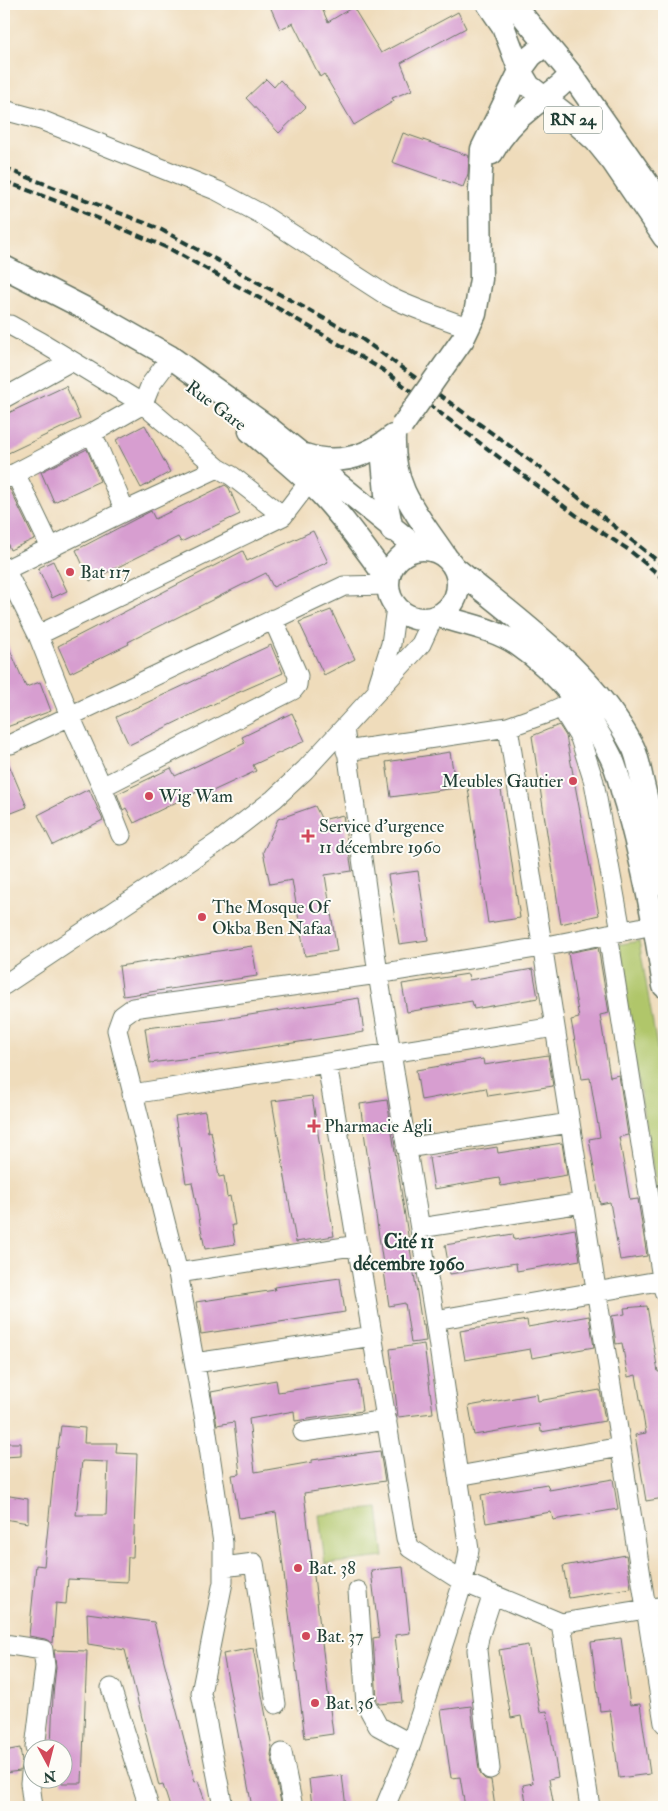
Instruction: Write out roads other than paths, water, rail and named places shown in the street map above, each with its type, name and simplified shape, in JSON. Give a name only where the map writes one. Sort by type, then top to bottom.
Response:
[{"type":"main road","name":"RN 24","points":[[488,4],[503,26],[520,71],[530,86],[586,131],[605,151],[664,237]]},
{"type":"main road","name":"RN 24","points":[[513,4],[571,74],[664,207]]},
{"type":"main road","points":[[302,454],[328,460],[342,460],[369,453],[393,436],[466,333],[475,314],[481,279],[480,190],[483,144],[520,71],[532,56],[546,44]]},
{"type":"main road","points":[[481,171],[499,140],[511,126],[524,113],[560,87],[571,74]]},
{"type":"main road","name":"Rue Gare","points":[[4,267],[90,310],[170,356],[269,428],[391,524]]},
{"type":"main road","name":"Rue Gare","points":[[4,282],[85,322],[163,368],[234,418],[309,482],[350,527],[388,582]]},
{"type":"main road","points":[[393,436],[385,485],[391,524],[410,553]]},
{"type":"main road","points":[[393,436],[399,482],[406,497],[451,562],[459,579],[459,590],[455,600],[448,610],[436,617],[423,620],[413,618],[403,614],[396,607],[390,597],[388,582],[394,563],[410,553],[434,550],[451,562],[578,674],[607,707],[634,748],[656,836],[664,884]]},
{"type":"main road","points":[[436,617],[493,631],[537,659],[569,704],[612,758],[659,923],[664,986]]},
{"type":"street","points":[[4,110],[41,120],[218,191],[261,214],[386,295],[404,305],[428,312],[466,333]]},
{"type":"street","points":[[4,325],[10,325],[41,342],[143,404],[218,468],[232,476],[283,516]]},
{"type":"street","points":[[4,398],[71,361]]},
{"type":"street","points":[[51,548],[9,476],[143,404],[151,384],[163,368]]},
{"type":"street","points":[[92,433],[124,511]]},
{"type":"street","points":[[121,835],[38,635],[4,568],[51,548],[124,511],[218,468]]},
{"type":"street","points":[[38,635],[283,516],[309,482]]},
{"type":"street","points":[[11,744],[344,586],[388,582]]},
{"type":"street","points":[[376,692],[391,644],[396,607]]},
{"type":"street","points":[[4,985],[217,843],[274,799],[305,770],[421,644],[436,617]]},
{"type":"street","points":[[102,787],[293,690],[298,682],[298,676],[273,619]]},
{"type":"street","points":[[346,751],[508,727],[569,704],[594,782],[664,1284],[596,1291],[435,1320]]},
{"type":"street","points":[[508,727],[621,1447],[655,1607],[664,1723]]},
{"type":"street","points":[[344,728],[378,974],[435,1320],[470,1550],[463,1582],[411,1744],[385,1807]]},
{"type":"street","points":[[223,1807],[202,1693],[223,1582],[223,1543],[178,1273],[117,1030],[122,1016],[133,1008],[378,974],[614,933],[659,923]]},
{"type":"street","points":[[132,1094],[555,1027]]},
{"type":"street","points":[[327,1064],[406,1538],[410,1548],[463,1582],[561,1623],[655,1607]]},
{"type":"street","points":[[406,1148],[570,1123]]},
{"type":"street","points":[[420,1228],[582,1203]]},
{"type":"street","points":[[178,1273],[358,1245]]},
{"type":"street","points":[[194,1363],[373,1336]]},
{"type":"street","points":[[303,1432],[387,1420]]},
{"type":"street","points":[[458,1476],[621,1447]]},
{"type":"street","points":[[223,1567],[254,1563],[276,1704]]},
{"type":"street","points":[[358,1591],[366,1704],[378,1726],[411,1744]]},
{"type":"street","points":[[490,1769],[477,1650],[479,1636],[493,1594]]},
{"type":"street","points":[[561,1623],[590,1807]]},
{"type":"street","points":[[4,1644],[36,1648],[42,1650],[45,1656],[35,1738]]},
{"type":"street","points":[[111,1688],[149,1807]]},
{"type":"street","points":[[282,1753],[293,1807]]},
{"type":"street","points":[[31,1788],[33,1807]]},
{"type":"railway","points":[[4,168],[158,228],[362,339],[554,478],[664,566]]},
{"type":"railway","points":[[4,181],[69,206],[170,249],[274,306],[383,370],[581,519],[629,550],[664,579]]},
{"type":"place","name":"Bat 117","points":[[70,572]]},
{"type":"place","name":"Meubles Gautier","points":[[573,781]]},
{"type":"place","name":"Wig Wam","points":[[149,796]]},
{"type":"place","name":"Service d'urgence 11 décembre 1960","points":[[308,836]]},
{"type":"place","name":"The Mosque Of Okba Ben Nafaa","points":[[202,917]]},
{"type":"place","name":"Pharmacie Agli","points":[[314,1126]]},
{"type":"place","name":"Bat. 38","points":[[298,1568]]},
{"type":"place","name":"Bat. 37","points":[[306,1636]]},
{"type":"place","name":"Bat. 36","points":[[315,1703]]},
{"type":"district","name":"Cité 11 décembre 1960","points":[[409,1253]]}]
